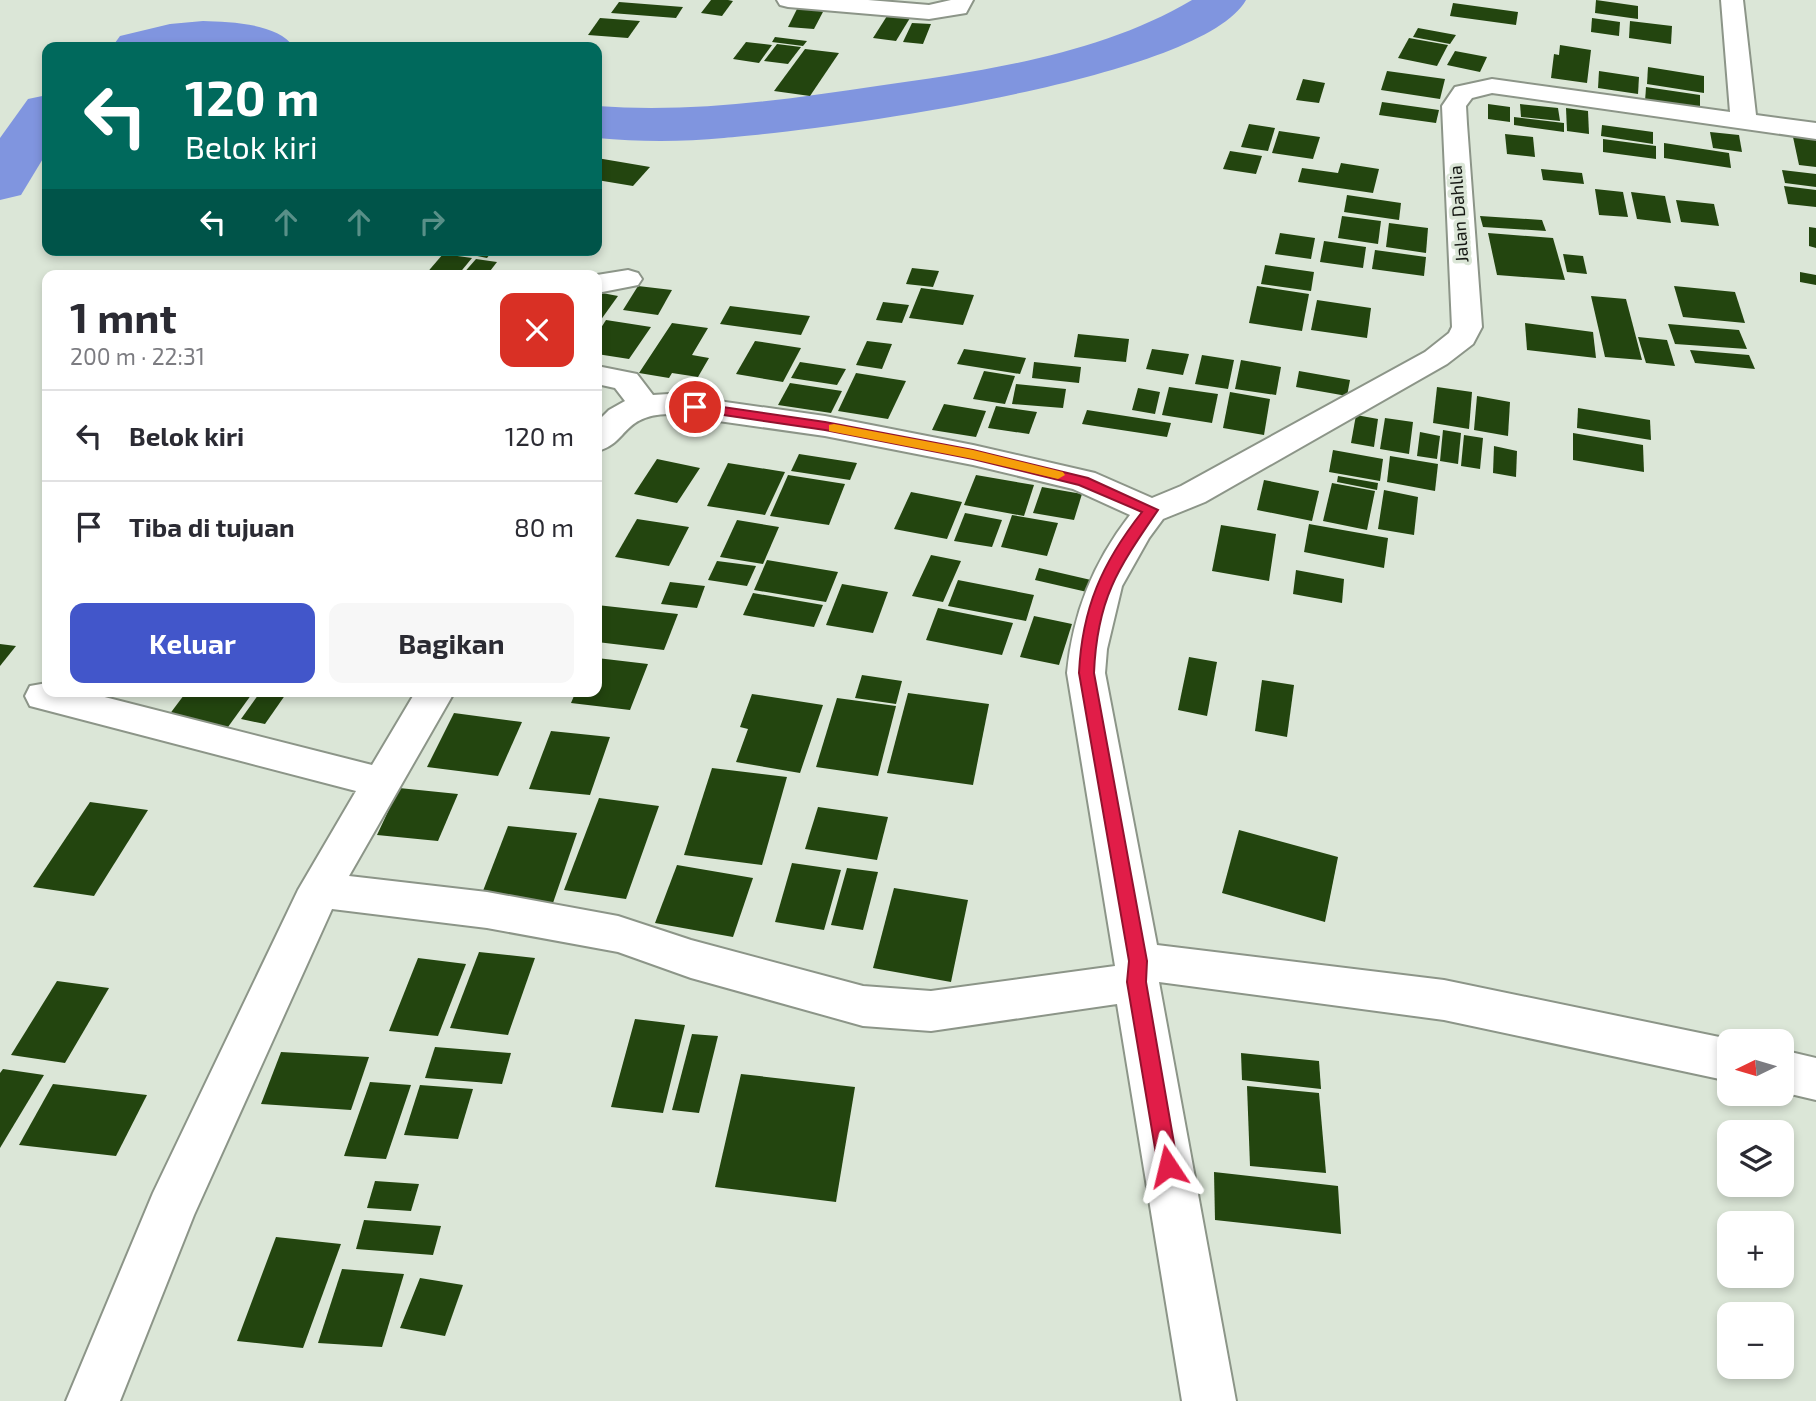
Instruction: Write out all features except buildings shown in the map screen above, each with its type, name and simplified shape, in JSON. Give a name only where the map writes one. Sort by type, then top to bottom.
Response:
[{"type":"street","points":[[788,0],[929,12],[958,8],[962,0]]},
{"type":"street","points":[[1732,0],[1744,123]]},
{"type":"street","name":"Jalan Dahlia","points":[[1150,510],[1194,494],[1436,358],[1462,338],[1467,327],[1454,106],[1464,92],[1492,86],[1816,131]]},
{"type":"street","points":[[602,283],[628,279]]},
{"type":"street","points":[[602,376],[626,381],[643,404]]},
{"type":"street","points":[[602,435],[620,415],[643,404],[669,404],[825,426],[973,455],[1083,481],[1150,510],[1131,536],[1099,595],[1088,636],[1086,673],[1209,1401]]},
{"type":"street","points":[[48,697],[384,783]]},
{"type":"street","points":[[93,1401],[171,1210],[319,890],[433,697]]},
{"type":"street","points":[[319,890],[487,910],[618,934],[691,959],[863,1006],[931,1011],[1137,972],[1444,1000],[1717,1057]]},
{"type":"street","points":[[1794,1074],[1816,1079]]},
{"type":"waterway","points":[[602,122],[659,125],[757,119],[970,87],[1087,60],[1163,36],[1219,5],[1222,0]]},
{"type":"waterway","points":[[158,42],[203,36],[252,42]]},
{"type":"waterway","points":[[0,183],[42,116]]},
{"type":"slow traffic","points":[[834,428],[973,455],[1058,475]]},
{"type":"route","points":[[695,407],[825,426],[973,455],[1083,481],[1150,510],[1131,536],[1099,595],[1088,636],[1086,673],[1138,961],[1136,982],[1168,1166]]}]
